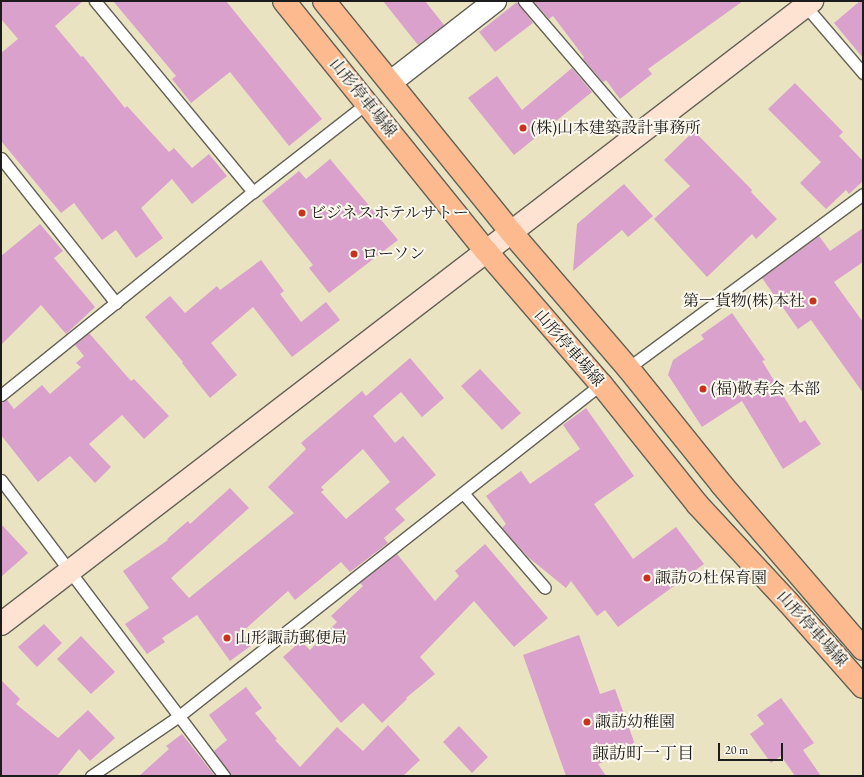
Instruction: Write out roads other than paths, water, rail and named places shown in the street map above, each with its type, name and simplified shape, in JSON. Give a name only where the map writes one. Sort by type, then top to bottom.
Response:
[{"type":"main road","name":"山形停車場線","points":[[284,1],[368,103],[486,251],[601,384],[697,504],[788,602],[863,687]]},
{"type":"main road","name":"山形停車場線","points":[[324,1],[511,232],[628,368],[722,485],[863,649]]},
{"type":"street","points":[[391,82],[495,1]]},
{"type":"street","points":[[1,624],[806,3]]},
{"type":"lane","points":[[95,1],[253,192]]},
{"type":"lane","points":[[524,1],[638,134]]},
{"type":"lane","points":[[806,3],[863,73]]},
{"type":"lane","points":[[1,395],[253,192],[368,103]]},
{"type":"lane","points":[[1,158],[116,303]]},
{"type":"lane","points":[[628,368],[863,194]]},
{"type":"lane","points":[[91,776],[179,716],[601,384]]},
{"type":"lane","points":[[1,480],[71,570],[224,776]]},
{"type":"lane","points":[[463,493],[545,588]]},
{"type":"place","name":"(株)山本建築設計事務所","points":[[523,128]]},
{"type":"place","name":"ビジネスホテルサトー","points":[[302,213]]},
{"type":"place","name":"ローソン","points":[[354,254]]},
{"type":"place","name":"第一貨物(株)本社","points":[[813,301]]},
{"type":"place","name":"(福)敬寿会 本部","points":[[703,389]]},
{"type":"place","name":"諏訪の杜保育園","points":[[647,578]]},
{"type":"place","name":"山形諏訪郵便局","points":[[227,638]]},
{"type":"place","name":"諏訪幼稚園","points":[[587,722]]},
{"type":"district","name":"諏訪町一丁目","points":[[643,754]]}]
